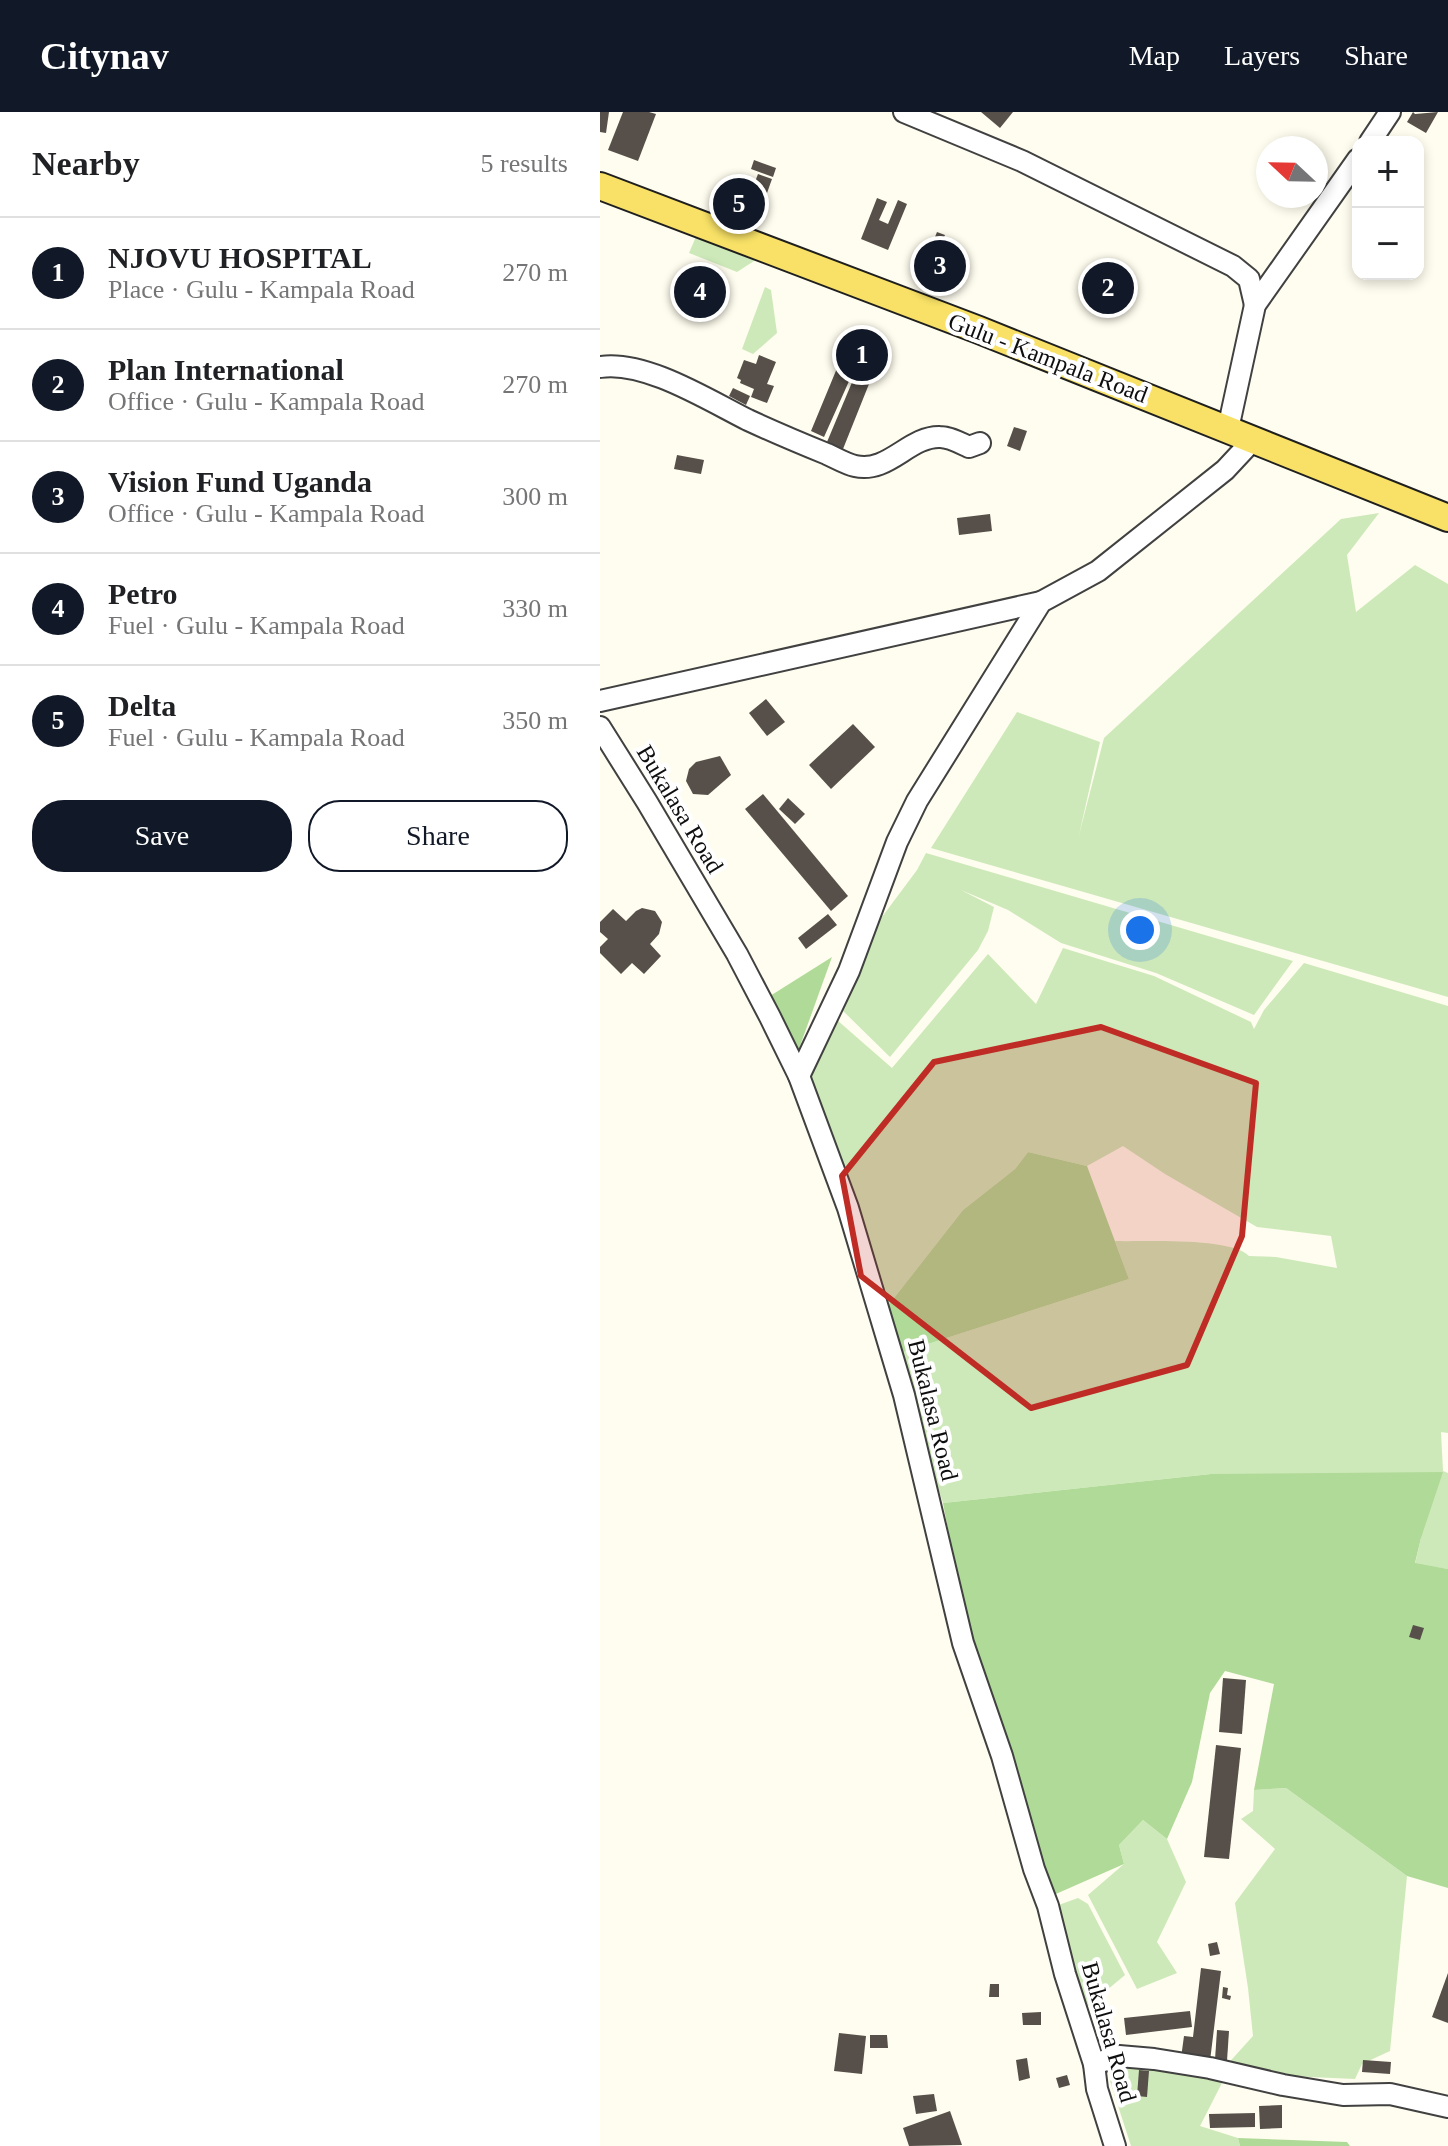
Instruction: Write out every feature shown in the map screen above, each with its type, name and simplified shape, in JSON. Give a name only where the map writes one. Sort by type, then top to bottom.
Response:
[{"type":"main road","name":"Gulu - Kampala Road","points":[[600,186],[979,330],[1448,518]]},
{"type":"street","points":[[904,112],[1022,161],[1233,266],[1249,279],[1255,305]]},
{"type":"street","points":[[1374,136],[1390,112]]},
{"type":"street","points":[[1228,429],[1255,305],[1352,168]]},
{"type":"street","points":[[600,367],[631,368],[656,375],[779,434],[857,467],[893,459],[929,438],[942,437],[969,447],[980,443]]},
{"type":"street","points":[[600,701],[1041,602],[1098,571],[1225,470],[1253,440]]},
{"type":"street","points":[[799,1076],[849,971],[897,842],[917,801],[1041,602]]},
{"type":"street","name":"Bukalasa Road","points":[[600,727],[737,954],[799,1076],[848,1208],[894,1355],[963,1643],[1048,1906],[1115,2146]]},
{"type":"street","points":[[1094,2064],[1119,2056],[1154,2059],[1343,2095],[1390,2094],[1448,2107]]},
{"type":"highlighted area","points":[[1101,1027],[1256,1083],[1242,1236],[1187,1365],[1031,1408],[861,1276],[842,1176],[934,1062]]},
{"type":"green space","points":[[698,232],[756,255],[754,261],[737,272],[689,253]]},
{"type":"green space","points":[[765,287],[771,290],[777,333],[753,354],[742,349]]},
{"type":"green space","points":[[1379,513],[1347,555],[1356,612],[1415,565],[1448,584],[1448,997],[931,848],[1017,712],[1100,742],[1079,835],[1104,738],[1341,519]]},
{"type":"green space","points":[[926,853],[1293,961],[1254,1015],[1156,973],[1061,943],[1008,910],[961,890],[994,907],[988,931],[978,950],[890,1057],[839,1007],[876,925]]},
{"type":"green space","points":[[1063,948],[1154,976],[1251,1022],[1254,1029],[1264,1010],[1304,963],[1448,1006],[1448,1433],[1441,1432],[1443,1471],[1448,1473],[1448,1569],[1415,1564],[1421,1538],[1211,1474],[943,1503],[894,1355],[1129,1279],[1115,1241],[1206,1243],[1239,1250],[1249,1256],[1276,1257],[1337,1268],[1331,1236],[1257,1227],[1123,1146],[1087,1166],[1028,1152],[1015,1169],[963,1210],[883,1312],[818,1121],[827,1119],[810,1106],[803,1086],[837,1020],[892,1068],[988,954],[1036,1004]]},
{"type":"green space","points":[[832,957],[796,1057],[770,996]]},
{"type":"green space","points":[[1028,1152],[1087,1166],[1129,1279],[894,1355],[883,1312],[963,1210],[1015,1169]]},
{"type":"green space","points":[[1443,1472],[1415,1563],[1448,1569],[1448,1888],[1407,1876],[1286,1788],[1254,1790],[1274,1684],[1225,1671],[1210,1693],[1192,1782],[1167,1839],[1143,1820],[1119,1845],[1124,1864],[1049,1897],[1019,1781],[966,1626],[943,1503],[1211,1474]]},
{"type":"green space","points":[[1286,1788],[1407,1876],[1390,2051],[1362,2064],[1355,2079],[1288,2076],[1224,2068],[1253,2036],[1235,1903],[1275,1849],[1241,1819],[1253,1811],[1254,1790]]},
{"type":"green space","points":[[1143,1820],[1167,1839],[1186,1882],[1157,1942],[1177,1973],[1137,1989],[1088,1895],[1124,1864],[1119,1845]]},
{"type":"green space","points":[[1078,1898],[1088,1904],[1125,1975],[1083,2010],[1053,1907]]},
{"type":"green space","points":[[1131,2064],[1224,2079],[1200,2126],[1238,2138],[1240,2146],[1131,2146],[1110,2081]]},
{"type":"green space","points":[[1238,2138],[1347,2142],[1350,2146],[1240,2146]]},
{"type":"building","points":[[600,112],[609,112],[606,133],[600,132]]},
{"type":"building","points":[[623,112],[656,114],[638,161],[608,150]]},
{"type":"building","points":[[981,112],[1013,112],[1000,128]]},
{"type":"building","points":[[1413,112],[1438,112],[1426,133],[1407,122]]},
{"type":"building","points":[[754,160],[776,168],[773,177],[751,169]]},
{"type":"building","points":[[758,174],[772,179],[767,193],[753,187]]},
{"type":"building","points":[[736,184],[755,191],[743,221],[725,213]]},
{"type":"building","points":[[877,198],[887,202],[879,220],[888,224],[898,200],[907,204],[888,250],[861,239]]},
{"type":"building","points":[[937,232],[945,235],[936,257],[952,263],[946,279],[922,269]]},
{"type":"building","points":[[698,273],[715,280],[701,314],[684,307]]},
{"type":"building","points":[[852,332],[886,348],[875,374],[857,366],[854,370],[824,437],[811,431]]},
{"type":"building","points":[[759,355],[776,362],[767,384],[774,386],[767,403],[751,397],[754,389],[740,383],[741,380],[737,378],[744,360],[756,364]]},
{"type":"building","points":[[858,368],[873,374],[843,449],[827,442]]},
{"type":"building","points":[[733,388],[750,396],[746,405],[729,396]]},
{"type":"building","points":[[1014,427],[1027,431],[1020,451],[1007,446]]},
{"type":"building","points":[[677,455],[704,460],[701,474],[674,469]]},
{"type":"building","points":[[990,514],[992,531],[959,535],[957,518]]},
{"type":"building","points":[[766,699],[785,722],[767,736],[749,713]]},
{"type":"building","points":[[853,724],[875,747],[831,789],[809,765]]},
{"type":"building","points":[[720,756],[731,775],[708,795],[693,794],[686,781],[689,769],[696,762]]},
{"type":"building","points":[[763,794],[848,896],[831,911],[745,809]]},
{"type":"building","points":[[788,798],[805,814],[795,824],[779,809]]},
{"type":"building","points":[[642,908],[655,911],[662,922],[659,934],[650,944],[661,956],[644,974],[632,963],[621,974],[600,953],[600,947],[608,939],[600,932],[600,922],[613,909],[626,921]]},
{"type":"building","points":[[828,914],[837,925],[806,949],[798,938]]},
{"type":"building","points":[[1413,1625],[1424,1628],[1420,1640],[1409,1637]]},
{"type":"building","points":[[1223,1678],[1246,1680],[1242,1734],[1219,1732]]},
{"type":"building","points":[[1216,1745],[1241,1748],[1229,1859],[1204,1857]]},
{"type":"building","points":[[1217,1942],[1220,1954],[1210,1956],[1208,1944]]},
{"type":"building","points":[[1201,1968],[1221,1971],[1210,2061],[1181,2058],[1184,2036],[1193,2037]]},
{"type":"building","points":[[1448,1973],[1448,2023],[1432,2017]]},
{"type":"building","points":[[990,1984],[999,1984],[999,1997],[989,1997]]},
{"type":"building","points":[[1223,1987],[1228,1988],[1230,2000],[1222,1998]]},
{"type":"building","points":[[1190,2011],[1192,2027],[1126,2035],[1124,2018]]},
{"type":"building","points":[[1041,2012],[1041,2025],[1023,2025],[1022,2013]]},
{"type":"building","points":[[1217,2030],[1229,2031],[1227,2061],[1215,2060]]},
{"type":"building","points":[[839,2033],[866,2036],[862,2074],[834,2071]]},
{"type":"building","points":[[870,2035],[887,2035],[888,2048],[870,2048]]},
{"type":"building","points":[[1027,2058],[1030,2078],[1019,2081],[1016,2060]]},
{"type":"building","points":[[1363,2060],[1391,2062],[1390,2074],[1362,2072]]},
{"type":"building","points":[[1139,2070],[1149,2071],[1147,2097],[1137,2096]]},
{"type":"building","points":[[1067,2075],[1070,2085],[1059,2088],[1056,2078]]},
{"type":"building","points":[[934,2094],[937,2111],[916,2114],[913,2096]]},
{"type":"building","points":[[1282,2105],[1282,2128],[1260,2129],[1259,2106]]},
{"type":"building","points":[[950,2111],[962,2145],[909,2146],[903,2128]]},
{"type":"building","points":[[1255,2113],[1255,2127],[1210,2128],[1209,2114]]},
{"type":"place","name":"Delta","points":[[739,204]]},
{"type":"place","name":"Vision Fund Uganda","points":[[940,266]]},
{"type":"place","name":"Plan International","points":[[1108,288]]},
{"type":"place","name":"Petro","points":[[700,292]]},
{"type":"place","name":"NJOVU HOSPITAL","points":[[862,355]]}]
